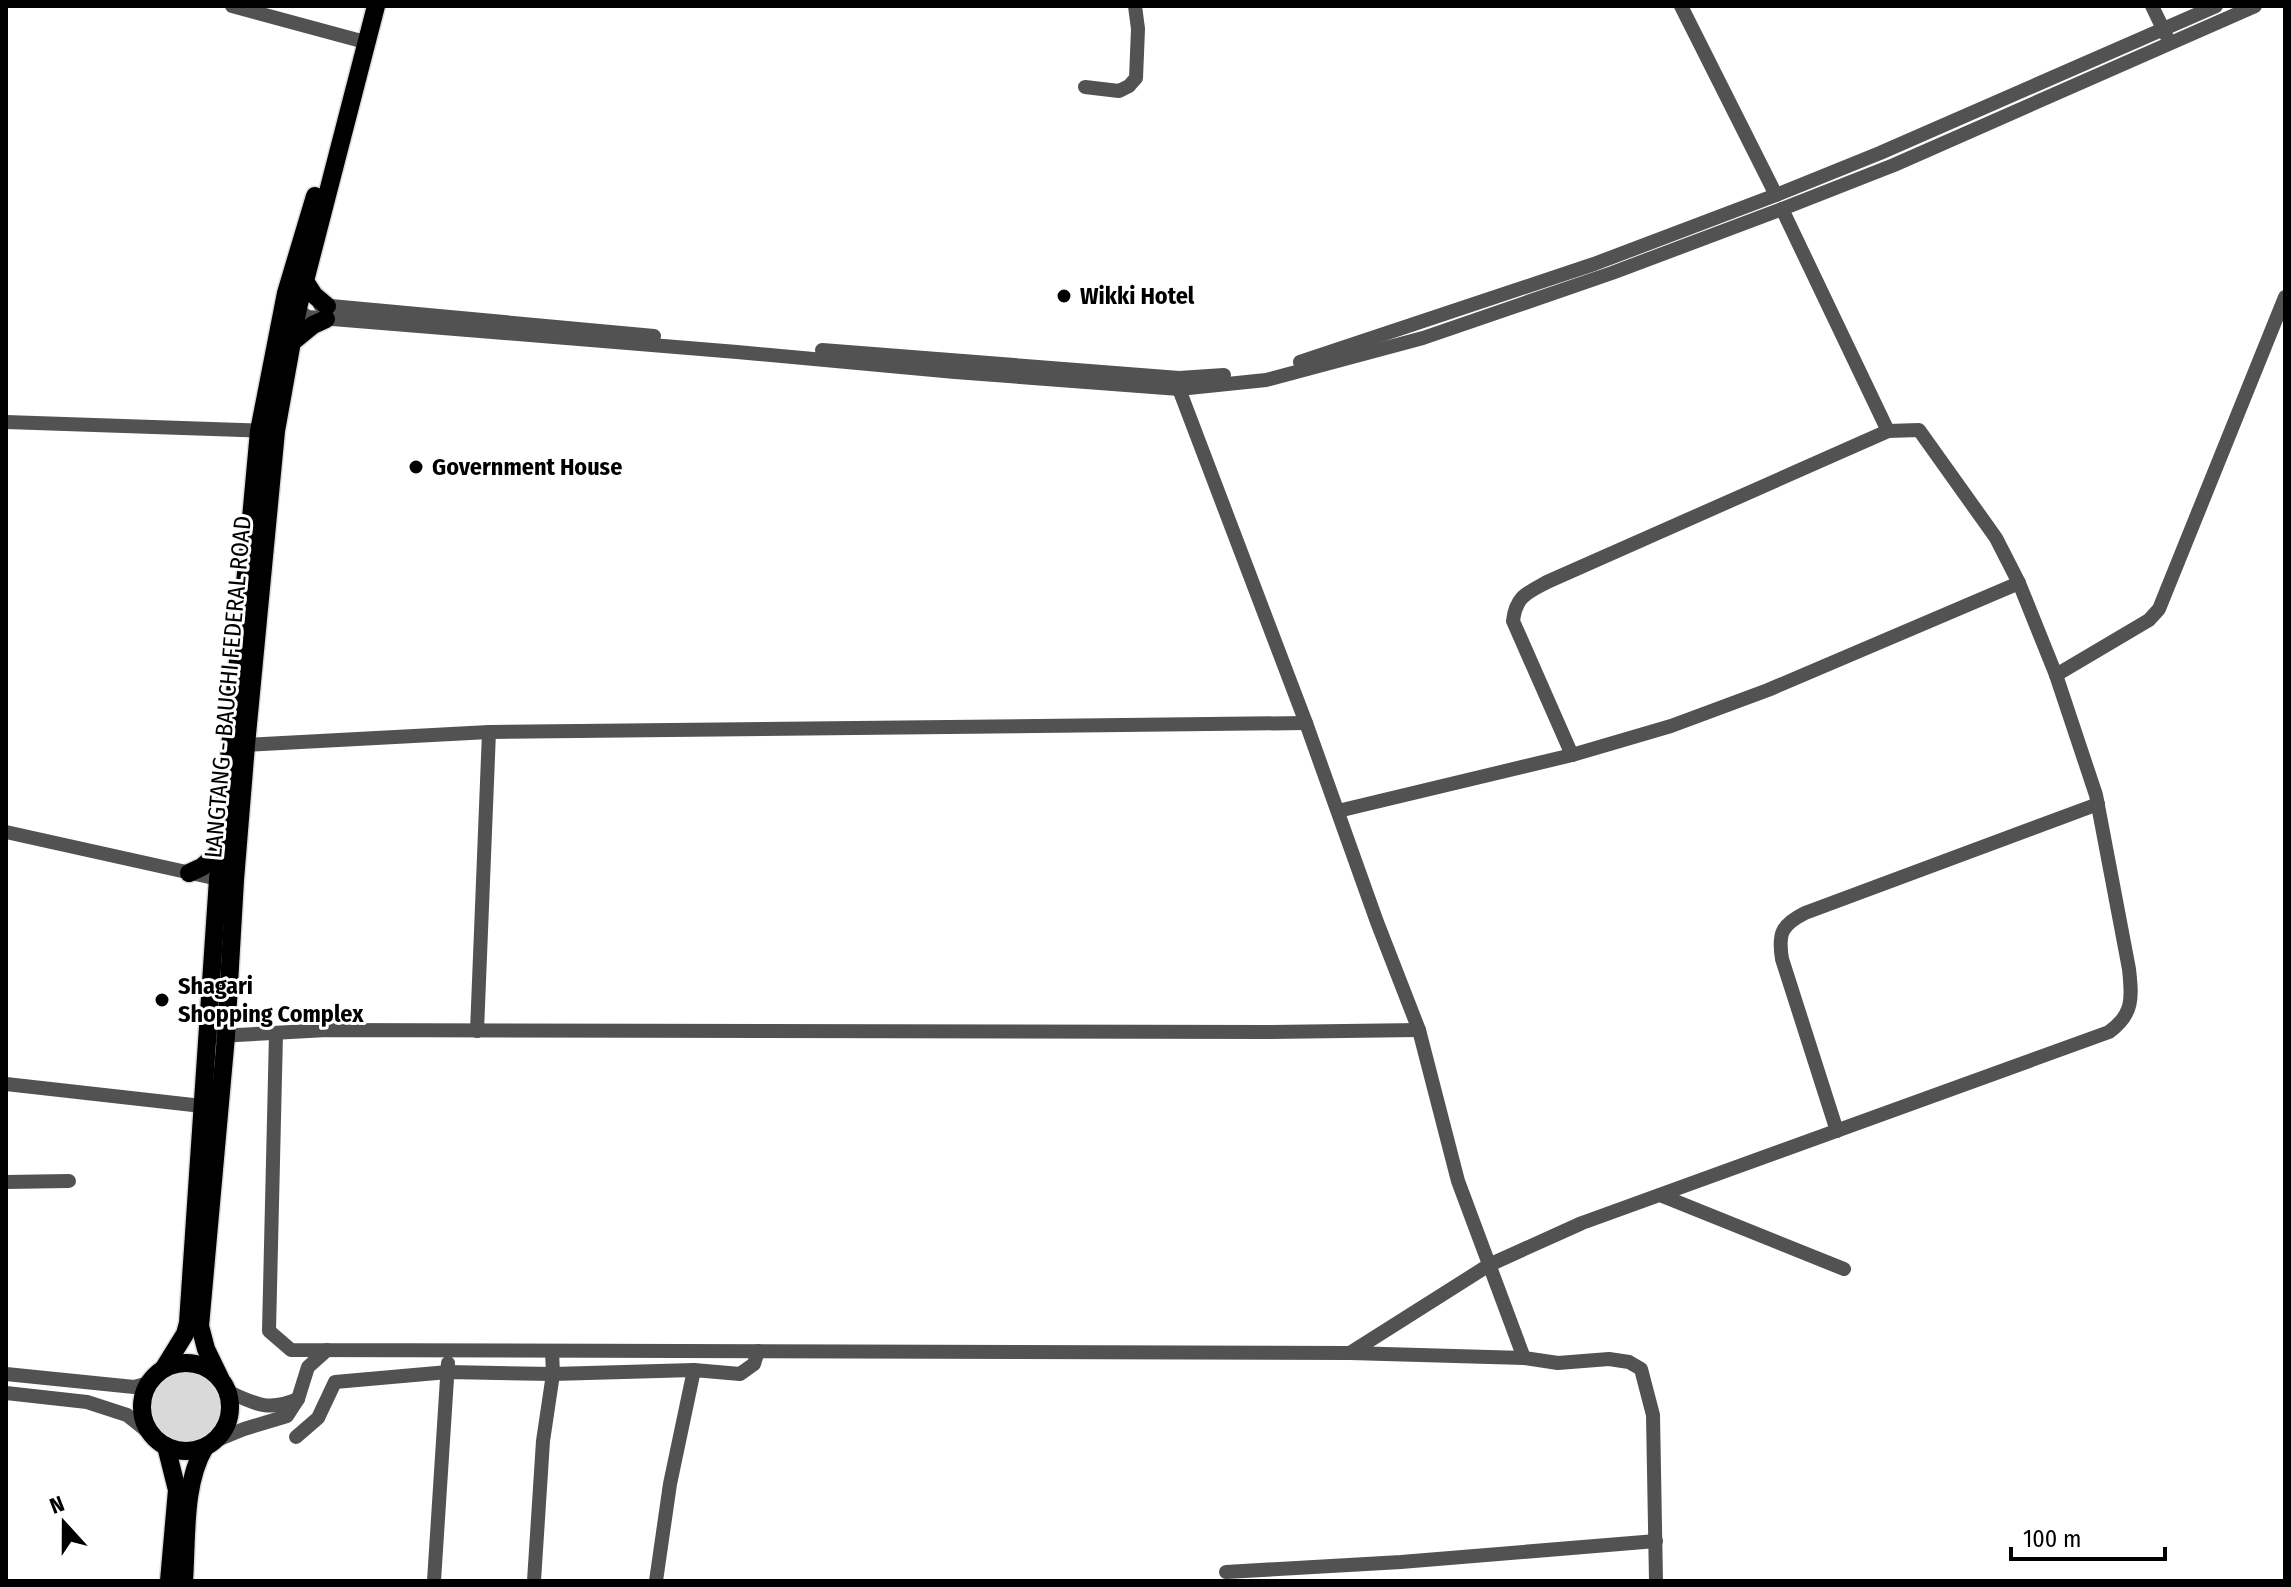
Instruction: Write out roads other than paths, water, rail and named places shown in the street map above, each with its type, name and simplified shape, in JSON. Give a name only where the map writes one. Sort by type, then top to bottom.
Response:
[{"type":"main road","name":"LANGTANG - BAUCHI FEDERAL ROAD","points":[[224,1384],[206,1349],[200,1326],[226,1036],[226,880],[220,851],[280,323],[287,288],[374,6]]},
{"type":"main road","name":"LANGTANG - BAUCHI FEDERAL ROAD","points":[[164,1368],[185,1334],[188,1323],[206,1035],[246,745],[268,431],[374,6]]},
{"type":"main road","points":[[291,343],[327,312],[305,281]]},
{"type":"main road","points":[[189,873],[202,867],[220,851]]},
{"type":"main road","points":[[169,1581],[177,1490],[159,1441],[145,1423],[143,1396],[149,1383],[164,1368],[188,1363],[211,1370],[224,1384],[230,1405],[229,1419],[222,1432],[199,1457],[192,1479],[184,1581]]},
{"type":"main road","points":[[159,1441],[179,1450],[192,1450],[209,1444]]},
{"type":"street","points":[[232,6],[365,42]]},
{"type":"street","points":[[1085,87],[1119,91],[1136,78],[1138,29],[1135,6]]},
{"type":"street","points":[[1681,6],[1776,195]]},
{"type":"street","points":[[2152,6],[2169,43]]},
{"type":"street","points":[[1179,384],[1290,365],[1594,264],[1880,153],[2216,6]]},
{"type":"street","points":[[287,288],[298,308],[308,317],[327,312],[955,372],[1179,384],[1266,380],[1423,338],[1612,273],[1782,209],[1894,165],[2255,6]]},
{"type":"street","points":[[1782,209],[1888,431]]},
{"type":"street","points":[[2056,675],[2149,620],[2159,609],[2285,297]]},
{"type":"street","points":[[280,323],[298,308]]},
{"type":"street","points":[[1179,384],[1419,1030],[1458,1181],[1524,1358]]},
{"type":"street","points":[[6,422],[268,431]]},
{"type":"street","points":[[1350,1353],[1489,1265],[1582,1223],[2109,1032],[2127,1015],[2132,991],[2129,969],[2098,804],[2056,675],[2019,583],[1996,538],[1919,430],[1888,431],[1525,594],[1515,605],[1513,621],[1572,755]]},
{"type":"street","points":[[1338,811],[1572,755],[1671,726],[1768,690],[2019,583]]},
{"type":"street","points":[[246,745],[489,732],[1306,723]]},
{"type":"street","points":[[477,1031],[489,732]]},
{"type":"street","points":[[1837,1131],[1782,959],[1779,942],[1790,920],[2098,804]]},
{"type":"street","points":[[6,832],[226,880]]},
{"type":"street","points":[[206,1035],[327,1030],[1419,1030]]},
{"type":"street","points":[[276,1034],[269,1331],[291,1350],[1350,1353],[1524,1358],[1558,1363],[1609,1359],[1629,1362],[1641,1369],[1653,1415],[1656,1581]]},
{"type":"street","points":[[6,1084],[202,1106]]},
{"type":"street","points":[[6,1182],[69,1181]]},
{"type":"street","points":[[1660,1195],[1844,1269]]},
{"type":"street","points":[[209,1444],[287,1416],[298,1399],[308,1367],[327,1350]]},
{"type":"street","points":[[434,1581],[447,1350]]},
{"type":"street","points":[[534,1581],[543,1441],[553,1374],[552,1351]]},
{"type":"street","points":[[296,1437],[318,1418],[335,1382],[448,1372],[553,1374],[694,1370],[740,1374],[754,1364],[758,1351]]},
{"type":"street","points":[[656,1581],[670,1484],[694,1370]]},
{"type":"street","points":[[6,1374],[134,1387],[149,1383]]},
{"type":"street","points":[[224,1384],[253,1404],[282,1406],[298,1399]]},
{"type":"street","points":[[6,1393],[87,1402],[127,1415],[159,1441]]},
{"type":"street","points":[[1226,1572],[1401,1562],[1656,1541]]},
{"type":"place","name":"Wikki Hotel","points":[[1064,296]]},
{"type":"place","name":"Government House","points":[[416,467]]},
{"type":"place","name":"Shagari Shopping Complex","points":[[162,1000]]}]
